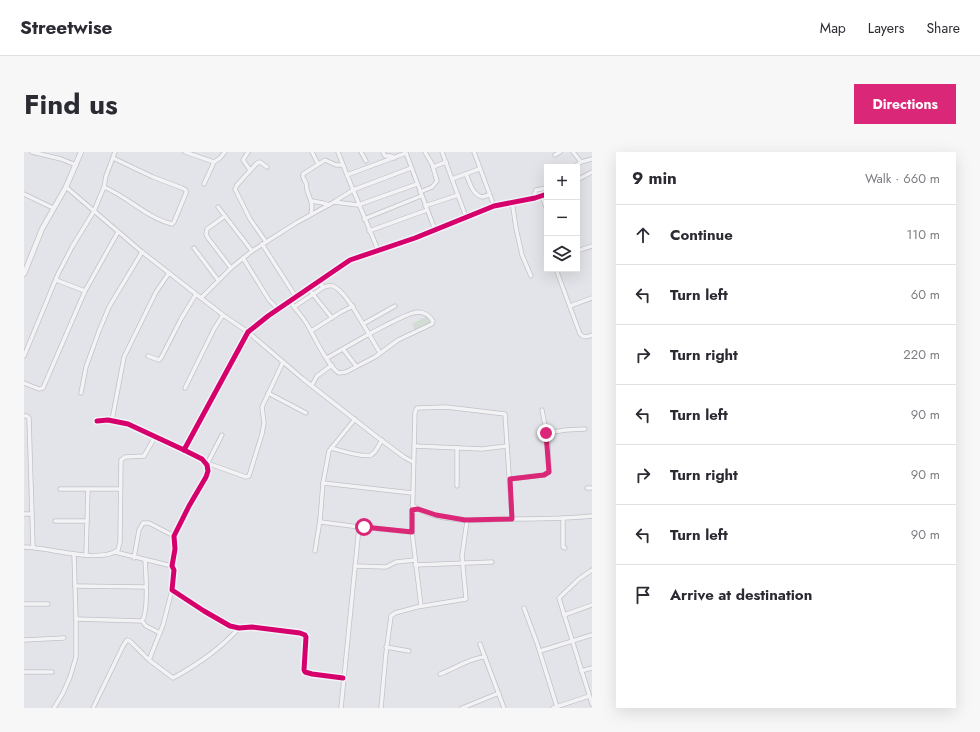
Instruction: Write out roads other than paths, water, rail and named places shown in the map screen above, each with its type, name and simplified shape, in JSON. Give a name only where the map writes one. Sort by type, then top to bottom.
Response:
[{"type":"street","points":[[32,152],[61,159],[76,165]]},
{"type":"street","points":[[24,274],[26,263],[53,208],[66,187],[81,152]]},
{"type":"street","points":[[24,356],[56,280],[72,247],[94,211],[104,187],[106,176],[115,152]]},
{"type":"street","points":[[185,152],[214,162]]},
{"type":"street","points":[[204,184],[214,162],[225,152]]},
{"type":"street","points":[[248,152],[242,160],[250,170]]},
{"type":"street","points":[[312,152],[318,164]]},
{"type":"street","points":[[338,152],[358,205],[378,250]]},
{"type":"street","points":[[361,152],[366,161]]},
{"type":"street","points":[[382,152],[385,156],[391,156],[394,158]]},
{"type":"street","points":[[347,175],[407,152],[411,168],[435,230]]},
{"type":"street","points":[[364,218],[421,194],[436,184],[437,181],[433,167],[425,152]]},
{"type":"street","points":[[442,152],[466,217]]},
{"type":"street","points":[[474,152],[479,169],[494,206]]},
{"type":"street","points":[[555,155],[560,152]]},
{"type":"street","points":[[573,152],[581,162]]},
{"type":"street","points":[[104,187],[158,219],[172,224],[186,193],[186,189],[153,177],[113,158]]},
{"type":"street","points":[[311,214],[313,206],[303,176],[305,172],[325,160],[336,165],[343,165]]},
{"type":"street","points":[[578,164],[592,160]]},
{"type":"street","points":[[267,167],[258,162],[235,189],[250,219],[296,296]]},
{"type":"street","points":[[433,167],[446,162]]},
{"type":"street","points":[[200,298],[231,268],[252,251],[311,214],[353,190],[411,168]]},
{"type":"street","points":[[452,179],[479,169]]},
{"type":"street","points":[[580,178],[592,172]]},
{"type":"street","points":[[466,174],[472,190],[476,195],[482,197],[489,195]]},
{"type":"street","points":[[334,202],[358,205],[417,184]]},
{"type":"street","points":[[66,187],[142,252],[200,298],[248,332],[355,419],[404,457],[413,462]]},
{"type":"street","points":[[535,198],[534,195],[536,190],[544,189]]},
{"type":"street","points":[[24,194],[53,208]]},
{"type":"street","points":[[369,231],[458,195]]},
{"type":"street","points":[[184,450],[248,332],[296,296],[350,260],[435,230],[494,206],[512,201],[542,196],[544,202]]},
{"type":"street","points":[[312,201],[323,202],[329,205]]},
{"type":"street","points":[[512,201],[522,256],[531,276]]},
{"type":"street","points":[[218,207],[252,251]]},
{"type":"street","points":[[225,216],[207,230],[206,234],[231,268]]},
{"type":"street","points":[[24,383],[39,389],[43,388],[85,291],[118,232]]},
{"type":"street","points":[[580,250],[592,246]]},
{"type":"street","points":[[194,248],[218,280]]},
{"type":"street","points":[[81,393],[86,367],[99,331],[109,308],[142,252]]},
{"type":"street","points":[[243,258],[269,300],[278,309]]},
{"type":"street","points":[[557,272],[580,334],[586,337],[592,335]]},
{"type":"street","points":[[112,420],[124,357],[156,292],[169,273]]},
{"type":"street","points":[[56,280],[85,291]]},
{"type":"street","points":[[317,282],[324,287]]},
{"type":"street","points":[[294,307],[324,287],[331,286],[335,288],[352,306],[380,353]]},
{"type":"street","points":[[308,288],[332,318]]},
{"type":"street","points":[[148,356],[159,360],[161,358],[196,294]]},
{"type":"street","points":[[570,306],[592,298]]},
{"type":"street","points":[[290,301],[311,331],[327,358],[340,374],[380,353],[398,340],[432,324],[433,321],[426,313],[417,312],[369,334],[327,358]]},
{"type":"street","points":[[311,331],[352,306]]},
{"type":"street","points":[[363,324],[395,306]]},
{"type":"street","points":[[184,388],[214,329],[223,315]]},
{"type":"street","points":[[343,349],[356,366]]},
{"type":"street","points":[[97,421],[112,420],[128,424],[202,459],[207,464],[246,477],[249,476],[262,434],[264,423],[262,407],[283,362]]},
{"type":"street","points":[[312,385],[317,376],[332,365]]},
{"type":"street","points":[[268,393],[306,413]]},
{"type":"street","points":[[421,606],[412,532],[415,410],[419,407],[446,407],[504,414],[512,519]]},
{"type":"street","points":[[510,479],[544,475],[549,472],[546,433],[542,410]]},
{"type":"street","points":[[24,416],[29,418],[33,547]]},
{"type":"street","points":[[315,551],[320,520],[323,482],[329,451],[355,419]]},
{"type":"street","points":[[546,433],[585,429]]},
{"type":"street","points":[[149,660],[163,625],[172,590],[174,570],[172,566],[175,549],[174,536],[206,477],[208,471],[207,464],[222,435]]},
{"type":"street","points":[[24,547],[33,547],[58,553],[74,554],[106,555],[115,552],[119,547],[120,542],[121,460],[125,457],[144,456],[155,437]]},
{"type":"street","points":[[330,448],[352,454],[368,456],[373,453],[382,440]]},
{"type":"street","points":[[179,448],[187,444]]},
{"type":"street","points":[[414,446],[482,449],[507,446]]},
{"type":"street","points":[[456,448],[457,486]]},
{"type":"street","points":[[323,482],[412,493]]},
{"type":"street","points":[[586,488],[592,488]]},
{"type":"street","points":[[60,489],[120,489]]},
{"type":"street","points":[[86,554],[88,489]]},
{"type":"street","points":[[412,505],[418,509],[441,517],[467,520],[592,516]]},
{"type":"street","points":[[412,510],[418,509]]},
{"type":"street","points":[[24,514],[32,514]]},
{"type":"street","points":[[562,518],[562,539],[563,547],[565,548]]},
{"type":"street","points":[[320,520],[321,522],[359,527],[412,532]]},
{"type":"street","points":[[381,708],[386,647],[391,616],[395,613],[421,606],[466,599],[462,562],[467,520]]},
{"type":"street","points":[[55,521],[87,521]]},
{"type":"street","points":[[134,558],[142,523],[149,523],[174,536]]},
{"type":"street","points":[[341,708],[359,527]]},
{"type":"street","points":[[115,552],[134,558],[172,566]]},
{"type":"street","points":[[54,708],[70,677],[76,657],[74,554]]},
{"type":"street","points":[[142,621],[146,609],[145,560]]},
{"type":"street","points":[[355,566],[386,567],[396,562],[492,562]]},
{"type":"street","points":[[592,570],[579,579],[559,598],[592,704]]},
{"type":"street","points":[[75,586],[146,587]]},
{"type":"street","points":[[172,590],[230,626],[239,628],[252,627],[300,633],[305,635],[305,672],[343,678]]},
{"type":"street","points":[[24,604],[48,604]]},
{"type":"street","points":[[564,615],[592,604]]},
{"type":"street","points":[[524,608],[540,651],[555,707],[589,696]]},
{"type":"street","points":[[76,619],[142,621],[146,626],[160,633]]},
{"type":"street","points":[[93,708],[127,640],[130,641],[149,660],[173,678],[227,641],[239,628]]},
{"type":"street","points":[[540,651],[592,635]]},
{"type":"street","points":[[24,640],[64,638]]},
{"type":"street","points":[[480,644],[504,708]]},
{"type":"street","points":[[386,647],[409,652]]},
{"type":"street","points":[[440,674],[474,659],[485,657]]},
{"type":"street","points":[[581,671],[592,668]]},
{"type":"street","points":[[24,672],[52,672]]},
{"type":"street","points":[[462,708],[499,693]]}]
